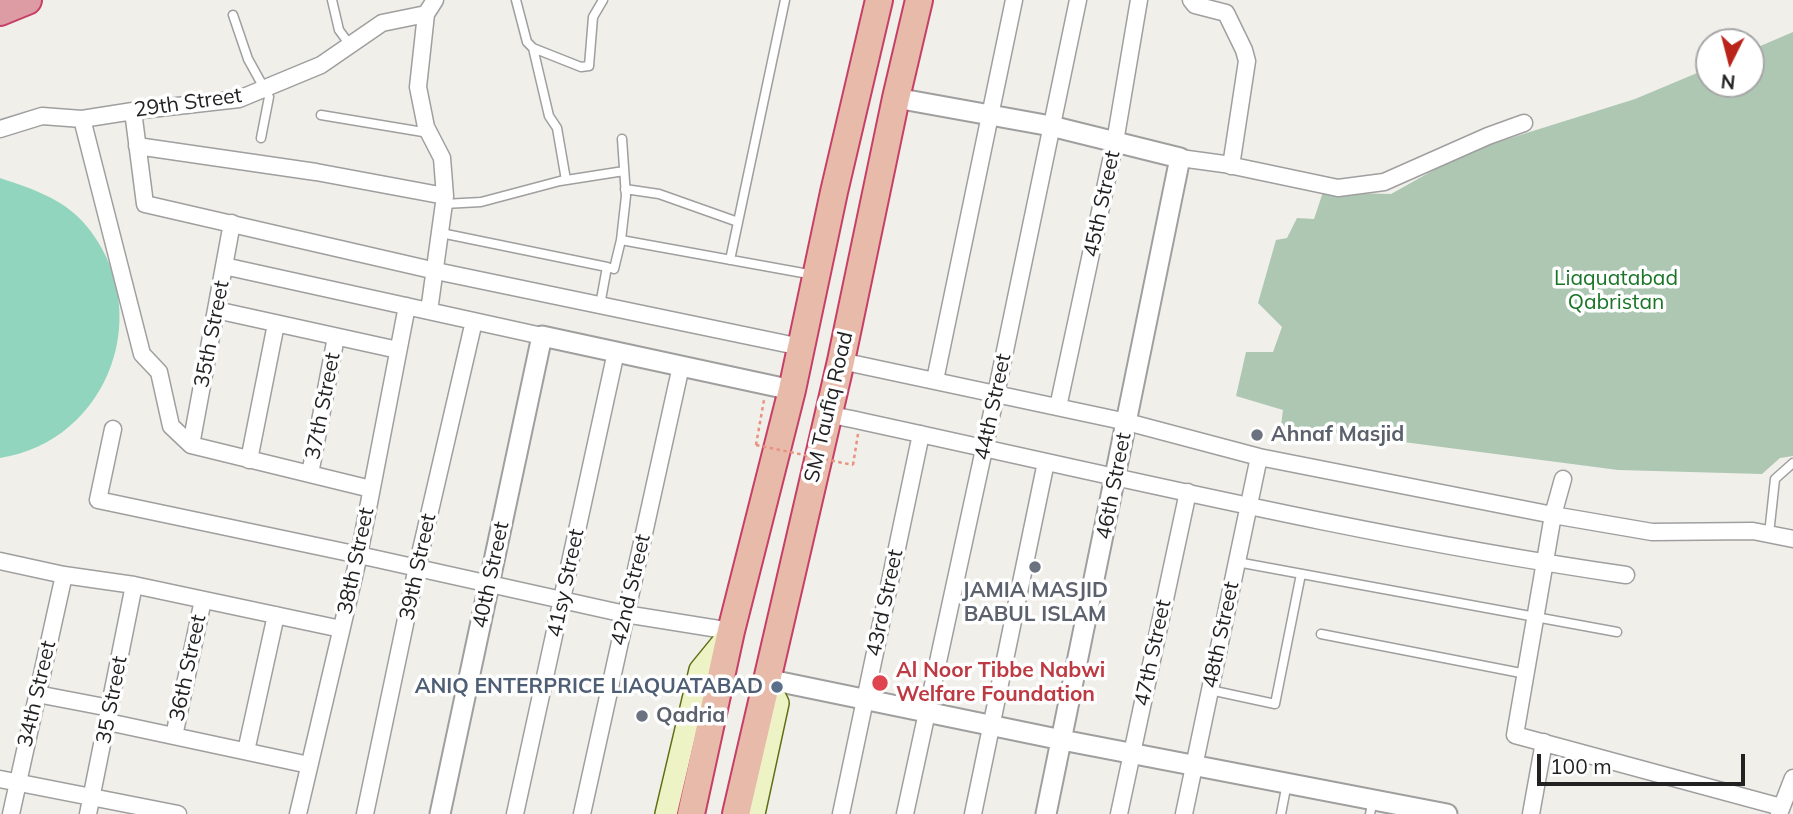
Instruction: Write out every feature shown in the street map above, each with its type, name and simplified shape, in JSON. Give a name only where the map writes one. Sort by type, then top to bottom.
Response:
[{"type":"highway","points":[[0,11],[27,0]]},
{"type":"highway","points":[[691,814],[723,668],[792,390],[879,0]]},
{"type":"highway","name":"SM Taufiq Road","points":[[736,814],[841,361],[919,0]]},
{"type":"main road","points":[[666,814],[700,670],[732,631]]},
{"type":"main road","points":[[754,814],[778,703],[766,679]]},
{"type":"street","points":[[935,380],[1014,0]]},
{"type":"street","name":"44th Street","points":[[905,814],[1078,0]]},
{"type":"street","name":"45th Street","points":[[1058,407],[1115,142],[1139,0]]},
{"type":"street","points":[[1191,0],[1195,5],[1226,13],[1247,61],[1231,166]]},
{"type":"street","name":"29th Street","points":[[0,129],[43,116],[82,119],[240,99],[321,65],[382,23],[430,7]]},
{"type":"street","points":[[429,311],[444,200],[442,158],[426,127],[418,88],[430,7]]},
{"type":"street","points":[[896,98],[1051,126],[1180,158],[1338,188],[1384,182],[1524,122]]},
{"type":"street","points":[[133,111],[145,204],[436,271],[801,347]]},
{"type":"street","points":[[82,119],[142,354],[159,372],[171,426],[191,445],[372,489]]},
{"type":"street","points":[[137,146],[316,172],[444,200]]},
{"type":"street","name":"46th Street","points":[[1046,814],[1180,158]]},
{"type":"street","name":"35th Street","points":[[191,445],[232,223]]},
{"type":"street","points":[[225,266],[792,390]]},
{"type":"street","name":"38th Street","points":[[298,814],[359,555],[407,306]]},
{"type":"street","points":[[216,310],[398,350]]},
{"type":"street","name":"39th Street","points":[[365,814],[417,568],[474,321]]},
{"type":"street","points":[[249,460],[276,324]]},
{"type":"street","name":"40th Street","points":[[440,814],[542,336]]},
{"type":"street","name":"37th Street","points":[[310,474],[336,337]]},
{"type":"street","name":"41sy Street","points":[[515,814],[616,352]]},
{"type":"street","points":[[841,361],[1127,422],[1259,457],[1553,515],[1652,532],[1753,531],[1793,539]]},
{"type":"street","name":"42nd Street","points":[[582,814],[681,366]]},
{"type":"street","points":[[828,414],[1248,506],[1545,564],[1626,575]]},
{"type":"street","points":[[113,429],[98,500],[625,614],[732,631]]},
{"type":"street","name":"43rd Street","points":[[841,814],[921,433]]},
{"type":"street","name":"48th Street","points":[[1184,814],[1259,457]]},
{"type":"street","points":[[973,814],[1046,462]]},
{"type":"street","points":[[1563,479],[1553,515],[1515,735],[1544,741],[1780,810],[1793,778]]},
{"type":"street","name":"47th Street","points":[[1119,814],[1188,492]]},
{"type":"street","points":[[0,561],[341,629]]},
{"type":"street","name":"34th Street","points":[[11,814],[64,575]]},
{"type":"street","name":"35 Street","points":[[88,814],[134,586]]},
{"type":"street","name":"36th Street","points":[[174,736],[203,600]]},
{"type":"street","points":[[246,751],[276,615]]},
{"type":"street","points":[[766,679],[1287,783],[1371,807],[1447,814]]},
{"type":"street","points":[[37,695],[174,736],[309,765]]},
{"type":"street","points":[[1531,814],[1544,741]]},
{"type":"street","points":[[0,779],[178,814]]},
{"type":"lane","points":[[332,0],[339,30],[350,45]]},
{"type":"lane","points":[[516,0],[527,42],[533,48],[581,67],[589,66],[593,17],[603,0]]},
{"type":"lane","points":[[730,260],[785,0]]},
{"type":"lane","points":[[233,15],[248,59],[268,96],[261,138]]},
{"type":"lane","points":[[533,48],[549,116],[557,128],[566,180]]},
{"type":"lane","points":[[321,115],[429,133]]},
{"type":"lane","points":[[441,233],[614,269],[621,240],[625,189],[622,139]]},
{"type":"lane","points":[[444,200],[481,202],[566,180],[624,171]]},
{"type":"lane","points":[[625,189],[659,194],[738,222]]},
{"type":"lane","points":[[621,240],[816,275]]},
{"type":"lane","points":[[600,305],[607,267]]},
{"type":"lane","points":[[1769,534],[1775,479],[1793,463]]},
{"type":"lane","points":[[1237,562],[1617,632]]},
{"type":"lane","points":[[1210,690],[1275,704],[1301,574]]},
{"type":"lane","points":[[1321,634],[1526,674]]},
{"type":"lane","points":[[1281,814],[1287,783]]},
{"type":"path","points":[[762,410],[756,445],[853,465],[858,437]]},
{"type":"green space","name":"Liaquatabad Qabristan","points":[[1793,32],[1793,456],[1780,458],[1762,474],[1618,470],[1281,426],[1283,410],[1236,396],[1246,352],[1273,352],[1282,327],[1258,303],[1276,240],[1287,238],[1297,218],[1314,219],[1323,192],[1391,194],[1466,152],[1635,99],[1695,74],[1695,98],[1765,98],[1765,44]]},
{"type":"green space","points":[[0,178],[56,200],[84,223],[106,257],[118,293],[119,330],[111,366],[94,399],[70,426],[38,447],[0,458]]},
{"type":"place","name":"Ahnaf Masjid","points":[[1257,435]]},
{"type":"place","name":"JAMIA MASJID BABUL ISLAM","points":[[1035,567]]},
{"type":"place","name":"Al Noor Tibbe Nabwi Welfare Foundation","points":[[880,683]]},
{"type":"place","name":"ANIQ ENTERPRICE LIAQUATABAD","points":[[777,687]]},
{"type":"place","name":"Qadria","points":[[642,716]]}]
